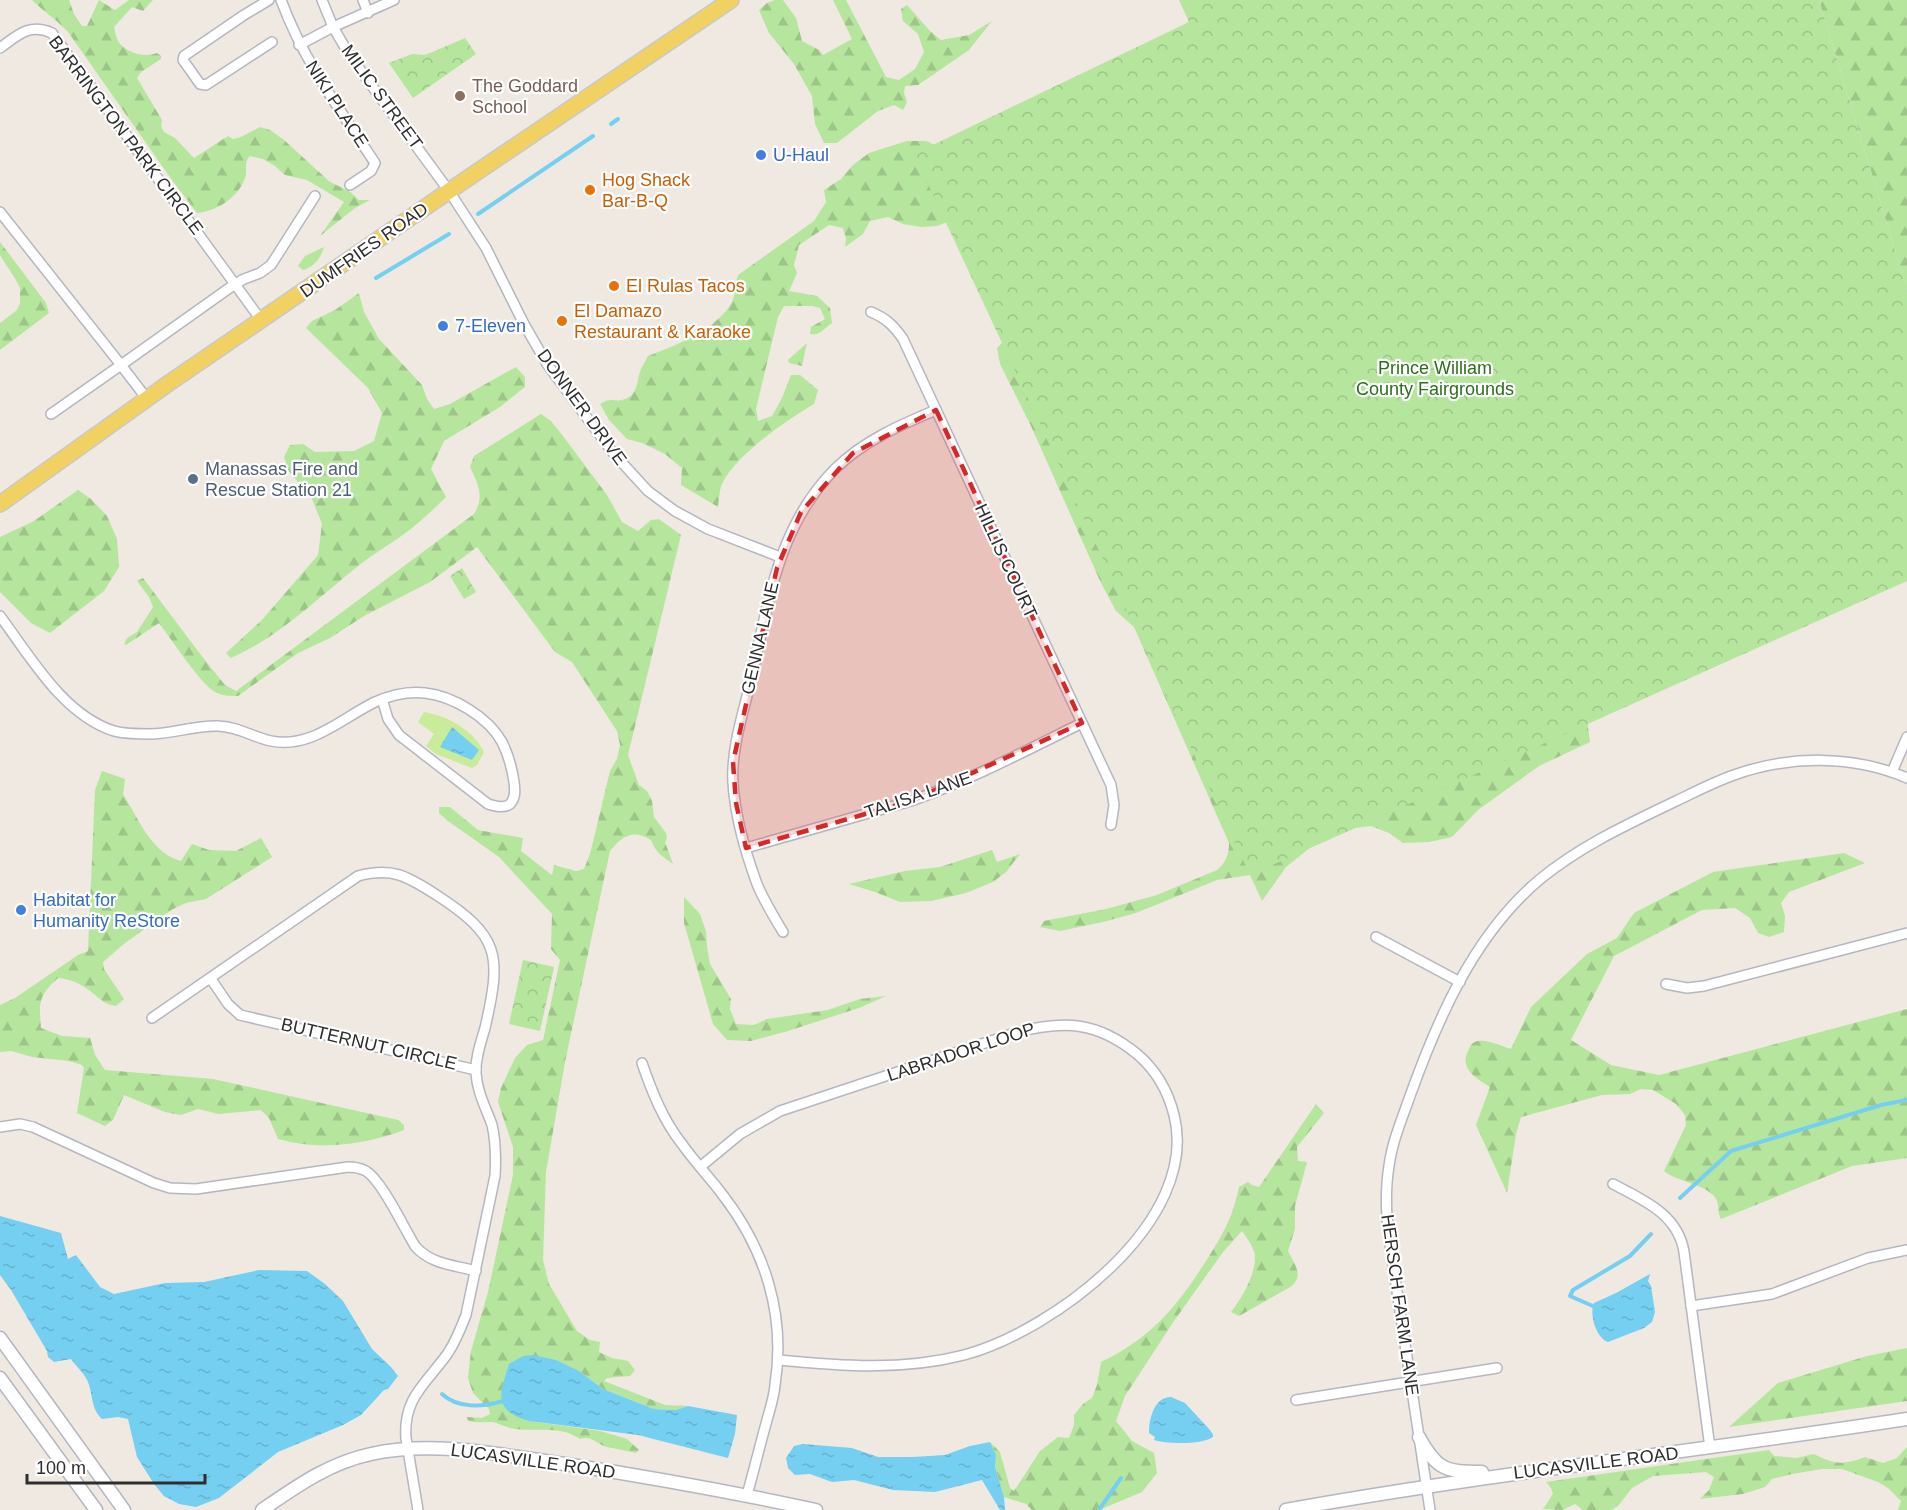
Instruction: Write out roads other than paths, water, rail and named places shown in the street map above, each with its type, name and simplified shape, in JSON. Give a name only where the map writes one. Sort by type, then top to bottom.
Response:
[{"type":"main road","name":"DUMFRIES ROAD","points":[[0,504],[147,399],[449,190],[731,0]]},
{"type":"street","points":[[270,0],[184,56],[183,60],[200,84],[206,85],[272,42]]},
{"type":"street","name":"NIKI PLACE","points":[[281,0],[299,45],[375,163],[371,171],[350,185]]},
{"type":"street","name":"MILIC STREET","points":[[322,0],[333,27],[355,63],[449,190]]},
{"type":"street","points":[[363,0],[368,13]]},
{"type":"street","name":"NIKI PLACE","points":[[299,45],[394,0]]},
{"type":"street","name":"BARRINGTON PARK CIRCLE","points":[[0,48],[27,30],[45,30],[52,33],[261,320]]},
{"type":"street","name":"DONNER DRIVE","points":[[449,190],[487,251],[547,364],[614,454],[648,491],[675,511],[708,529],[780,557]]},
{"type":"street","points":[[51,414],[235,284],[260,273],[271,265],[315,196]]},
{"type":"street","points":[[0,212],[147,399]]},
{"type":"street","name":"HILLIS COURT","points":[[871,312],[883,317],[894,326],[903,339],[1113,793],[1111,825]]},
{"type":"street","name":"GENNA LANE","points":[[783,932],[758,885],[746,848],[733,783],[734,762],[743,712],[780,557],[801,512],[835,469],[869,442],[936,410]]},
{"type":"street","points":[[0,616],[55,690],[72,707],[114,731],[151,734],[217,726],[238,728],[260,738],[286,742],[318,735],[358,710],[382,699],[413,692],[437,695],[467,709],[482,720],[501,740],[513,771],[514,798],[511,803],[506,806],[488,804],[399,735],[388,719],[382,699]]},
{"type":"street","name":"TALISA LANE","points":[[746,848],[911,801],[938,791],[970,778],[1082,723]]},
{"type":"street","points":[[1892,772],[1907,737]]},
{"type":"street","name":"HERSCH FARM LANE","points":[[1430,1510],[1386,1213],[1389,1165],[1395,1138],[1444,1013],[1487,937],[1521,897],[1571,856],[1609,834],[1736,774],[1761,767],[1818,760],[1869,765],[1907,778]]},
{"type":"street","name":"BUTTERNUT CIRCLE","points":[[152,1018],[358,876],[371,873],[385,872],[403,875],[463,912],[475,923],[492,949],[494,977],[492,997],[476,1070],[240,1015],[228,1004],[211,978]]},
{"type":"street","points":[[1666,984],[1688,987],[1704,986],[1907,933]]},
{"type":"street","points":[[1376,937],[1460,982]]},
{"type":"street","name":"LABRADOR LOOP","points":[[700,1167],[740,1134],[780,1111],[1018,1032],[1044,1026],[1061,1024],[1087,1028],[1114,1038],[1146,1061],[1171,1104],[1176,1122],[1177,1153],[1165,1193],[1154,1213],[1138,1236],[1094,1283],[1052,1315],[988,1347],[934,1361],[884,1367],[778,1360]]},
{"type":"street","points":[[642,1063],[662,1112],[680,1143],[738,1216],[764,1266],[773,1293],[779,1338],[775,1388],[747,1495]]},
{"type":"street","points":[[418,1510],[405,1428],[409,1408],[423,1382],[449,1351],[459,1334],[466,1315],[495,1176],[496,1157],[491,1124],[479,1094],[476,1070]]},
{"type":"street","points":[[0,1127],[20,1124],[33,1127],[154,1183],[170,1188],[196,1189],[348,1167],[358,1168],[366,1171],[378,1183],[420,1252],[429,1259],[476,1271]]},
{"type":"street","points":[[1613,1184],[1654,1206],[1664,1214],[1675,1227],[1683,1246],[1710,1448]]},
{"type":"street","points":[[1692,1306],[1772,1294],[1868,1258],[1907,1250]]},
{"type":"street","points":[[0,1338],[124,1510]]},
{"type":"street","points":[[1296,1400],[1497,1368]]},
{"type":"street","points":[[0,1378],[96,1510]]},
{"type":"street","name":"LUCASVILLE ROAD","points":[[1286,1510],[1520,1472],[1710,1448],[1907,1419]]},
{"type":"street","points":[[1419,1437],[1431,1458],[1448,1470],[1520,1472]]},
{"type":"street","name":"LUCASVILLE ROAD","points":[[262,1510],[322,1471],[370,1454],[408,1448],[456,1449],[662,1479],[816,1510]]},
{"type":"water","points":[[452,727],[479,750],[472,760],[440,747]]},
{"type":"water","points":[[0,1216],[61,1233],[68,1259],[76,1255],[100,1287],[114,1294],[165,1283],[204,1282],[259,1270],[307,1271],[343,1301],[372,1349],[398,1376],[361,1415],[343,1425],[278,1452],[219,1498],[196,1507],[179,1504],[164,1496],[137,1457],[128,1419],[118,1417],[102,1419],[94,1406],[87,1379],[71,1359],[54,1362],[48,1357],[47,1351],[0,1275]]},
{"type":"water","points":[[1650,1274],[1648,1281],[1651,1286],[1655,1312],[1652,1322],[1644,1328],[1608,1342],[1604,1340],[1595,1325],[1592,1313],[1594,1303]]},
{"type":"water","points":[[533,1355],[556,1360],[579,1371],[603,1389],[654,1409],[676,1410],[688,1406],[737,1415],[735,1434],[728,1458],[638,1435],[529,1421],[517,1417],[504,1406],[501,1393],[503,1384],[509,1364],[523,1356]]},
{"type":"water","points":[[1171,1397],[1185,1403],[1210,1430],[1213,1437],[1208,1440],[1184,1443],[1154,1440],[1155,1437],[1149,1433],[1154,1410],[1160,1401]]},
{"type":"water","points":[[990,1442],[996,1455],[995,1467],[1004,1497],[1005,1510],[1000,1510],[982,1480],[935,1492],[893,1490],[854,1480],[832,1482],[810,1474],[795,1475],[788,1468],[786,1458],[794,1446],[803,1444],[852,1448],[878,1457],[912,1457],[945,1455]]},
{"type":"waterway","points":[[611,124],[618,119]]},
{"type":"waterway","points":[[478,214],[593,136]]},
{"type":"waterway","points":[[376,278],[449,234]]},
{"type":"waterway","points":[[1680,1198],[1731,1151],[1881,1105],[1907,1100]]},
{"type":"waterway","points":[[1595,1307],[1570,1296],[1573,1290],[1630,1256],[1651,1234]]},
{"type":"waterway","points":[[442,1394],[455,1402],[471,1405],[487,1405],[503,1401]]},
{"type":"waterway","points":[[1099,1510],[1121,1478]]},
{"type":"place","name":"The Goddard School","points":[[460,96]]},
{"type":"place","name":"U-Haul","points":[[761,155]]},
{"type":"place","name":"Hog Shack Bar-B-Q","points":[[590,190]]},
{"type":"place","name":"El Rulas Tacos","points":[[614,286]]},
{"type":"place","name":"El Damazo Restaurant & Karaoke","points":[[562,321]]},
{"type":"place","name":"7-Eleven","points":[[443,326]]},
{"type":"place","name":"Manassas Fire and Rescue Station 21","points":[[193,479]]},
{"type":"place","name":"Habitat for Humanity ReStore","points":[[21,910]]},
{"type":"park label","name":"Prince William County Fairgrounds","points":[[1435,378]]}]
